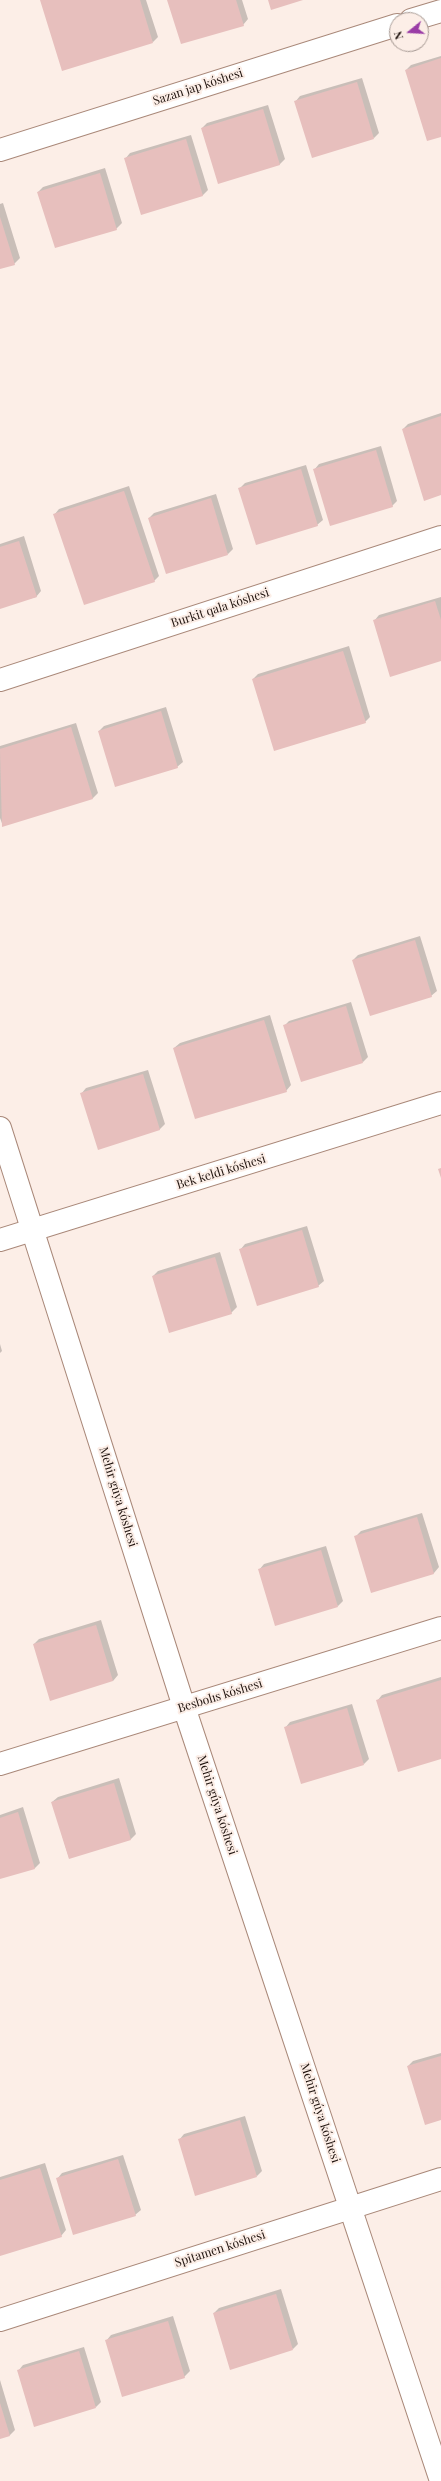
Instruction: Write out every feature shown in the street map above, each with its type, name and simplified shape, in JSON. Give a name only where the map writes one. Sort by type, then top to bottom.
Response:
[{"type":"street","points":[[429,15],[441,11]]},
{"type":"street","name":"Sazan jap kóshesi","points":[[0,150],[389,27]]},
{"type":"street","name":"Burkit qala kóshesi","points":[[0,680],[441,537]]},
{"type":"street","name":"Bek keldi kóshesi","points":[[0,1240],[441,1103]]},
{"type":"street","name":"Mehir gúyа kóshesi","points":[[0,1128],[34,1230],[184,1707],[441,2481]]},
{"type":"street","name":"Besbolıs kóshesi","points":[[0,1764],[441,1628]]},
{"type":"street","name":"Spitamen kóshesi","points":[[0,2320],[441,2179]]},
{"type":"building","points":[[40,0],[140,0],[153,43],[62,71]]},
{"type":"building","points":[[167,0],[236,0],[244,26],[181,44]]},
{"type":"building","points":[[268,0],[303,0],[271,10]]},
{"type":"building","points":[[441,58],[441,137],[427,141],[405,70]]},
{"type":"building","points":[[357,82],[374,139],[312,158],[294,101]]},
{"type":"building","points":[[263,109],[280,165],[218,184],[201,128]]},
{"type":"building","points":[[186,139],[203,196],[141,215],[124,158]]},
{"type":"building","points":[[100,173],[117,230],[55,248],[37,192]]},
{"type":"building","points":[[0,217],[15,265],[0,269]]},
{"type":"building","points":[[441,416],[441,495],[424,501],[402,429]]},
{"type":"building","points":[[376,450],[393,507],[330,526],[313,469]]},
{"type":"building","points":[[301,469],[318,526],[256,545],[238,488]]},
{"type":"building","points":[[124,491],[155,582],[84,605],[53,514]]},
{"type":"building","points":[[211,498],[228,555],[166,574],[148,518]]},
{"type":"building","points":[[19,541],[37,597],[0,609],[0,547]]},
{"type":"building","points":[[435,601],[441,620],[441,661],[390,677],[373,620]]},
{"type":"building","points":[[343,651],[366,723],[274,751],[252,679]]},
{"type":"building","points":[[161,711],[178,768],[115,787],[98,731]]},
{"type":"building","points":[[71,727],[93,799],[2,827],[0,749]]},
{"type":"building","points":[[415,940],[432,997],[370,1016],[352,960]]},
{"type":"building","points":[[346,1006],[363,1063],[301,1082],[283,1025]]},
{"type":"building","points":[[264,1020],[287,1092],[195,1119],[173,1048]]},
{"type":"building","points":[[143,1074],[160,1130],[98,1150],[80,1093]]},
{"type":"building","points":[[441,1168],[441,1178],[438,1169]]},
{"type":"building","points":[[302,1230],[319,1287],[257,1306],[239,1249]]},
{"type":"building","points":[[215,1257],[232,1314],[169,1333],[152,1276]]},
{"type":"building","points":[[417,1517],[434,1574],[371,1593],[354,1536]]},
{"type":"building","points":[[321,1550],[338,1607],[275,1626],[258,1569]]},
{"type":"building","points":[[96,1625],[113,1681],[50,1701],[33,1644]]},
{"type":"building","points":[[441,1680],[441,1759],[398,1772],[376,1700]]},
{"type":"building","points":[[347,1708],[364,1765],[301,1784],[284,1727]]},
{"type":"building","points":[[114,1783],[131,1840],[69,1859],[51,1802]]},
{"type":"building","points":[[18,1812],[35,1869],[0,1879],[0,1818]]},
{"type":"building","points":[[441,2056],[441,2120],[425,2125],[407,2066]]},
{"type":"building","points":[[240,2120],[257,2177],[195,2196],[178,2139]]},
{"type":"building","points":[[118,2159],[136,2216],[73,2235],[56,2178]]},
{"type":"building","points":[[40,2168],[62,2237],[0,2256],[0,2180]]},
{"type":"building","points":[[276,2294],[293,2350],[230,2370],[213,2313]]},
{"type":"building","points":[[168,2321],[185,2378],[122,2397],[105,2340]]},
{"type":"building","points":[[79,2351],[96,2408],[34,2427],[17,2370]]},
{"type":"building","points":[[0,2403],[10,2436],[0,2439]]}]
